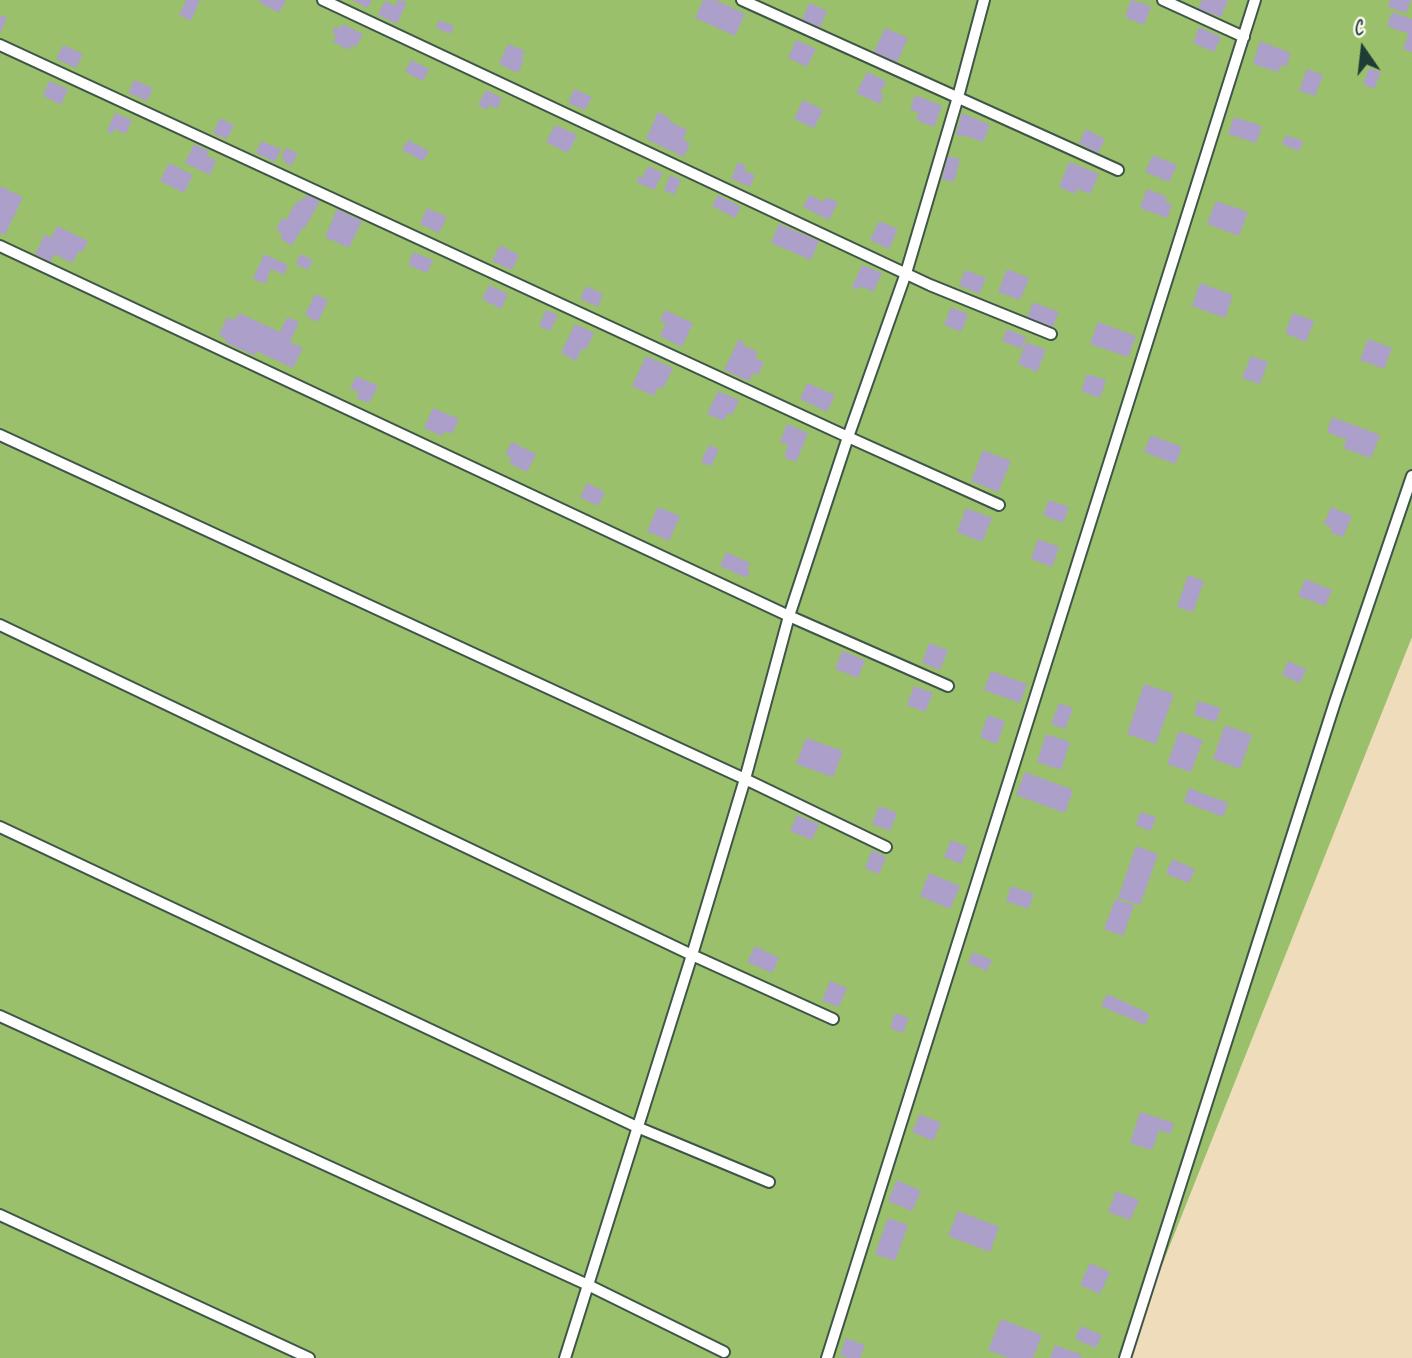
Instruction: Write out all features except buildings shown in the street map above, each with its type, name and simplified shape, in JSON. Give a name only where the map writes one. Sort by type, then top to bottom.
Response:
[{"type":"lane","points":[[323,0],[930,285],[1051,334]]},
{"type":"lane","points":[[742,0],[1118,170]]},
{"type":"lane","points":[[565,1358],[692,955],[745,779],[789,616],[906,273],[984,0]]},
{"type":"lane","points":[[1163,0],[1244,37]]},
{"type":"lane","points":[[827,1358],[1255,0]]},
{"type":"lane","points":[[0,45],[999,505]]},
{"type":"lane","points":[[0,246],[789,616],[948,686]]},
{"type":"lane","points":[[0,435],[745,779],[886,847]]},
{"type":"lane","points":[[1125,1358],[1335,702],[1412,476]]},
{"type":"lane","points":[[0,625],[692,955],[833,1019]]},
{"type":"lane","points":[[0,827],[637,1126],[769,1182]]},
{"type":"lane","points":[[0,1016],[588,1285],[724,1352]]},
{"type":"lane","points":[[0,1215],[309,1358]]},
{"type":"green space","points":[[0,0],[1412,0],[1412,637],[1125,1358],[0,1358]]}]
